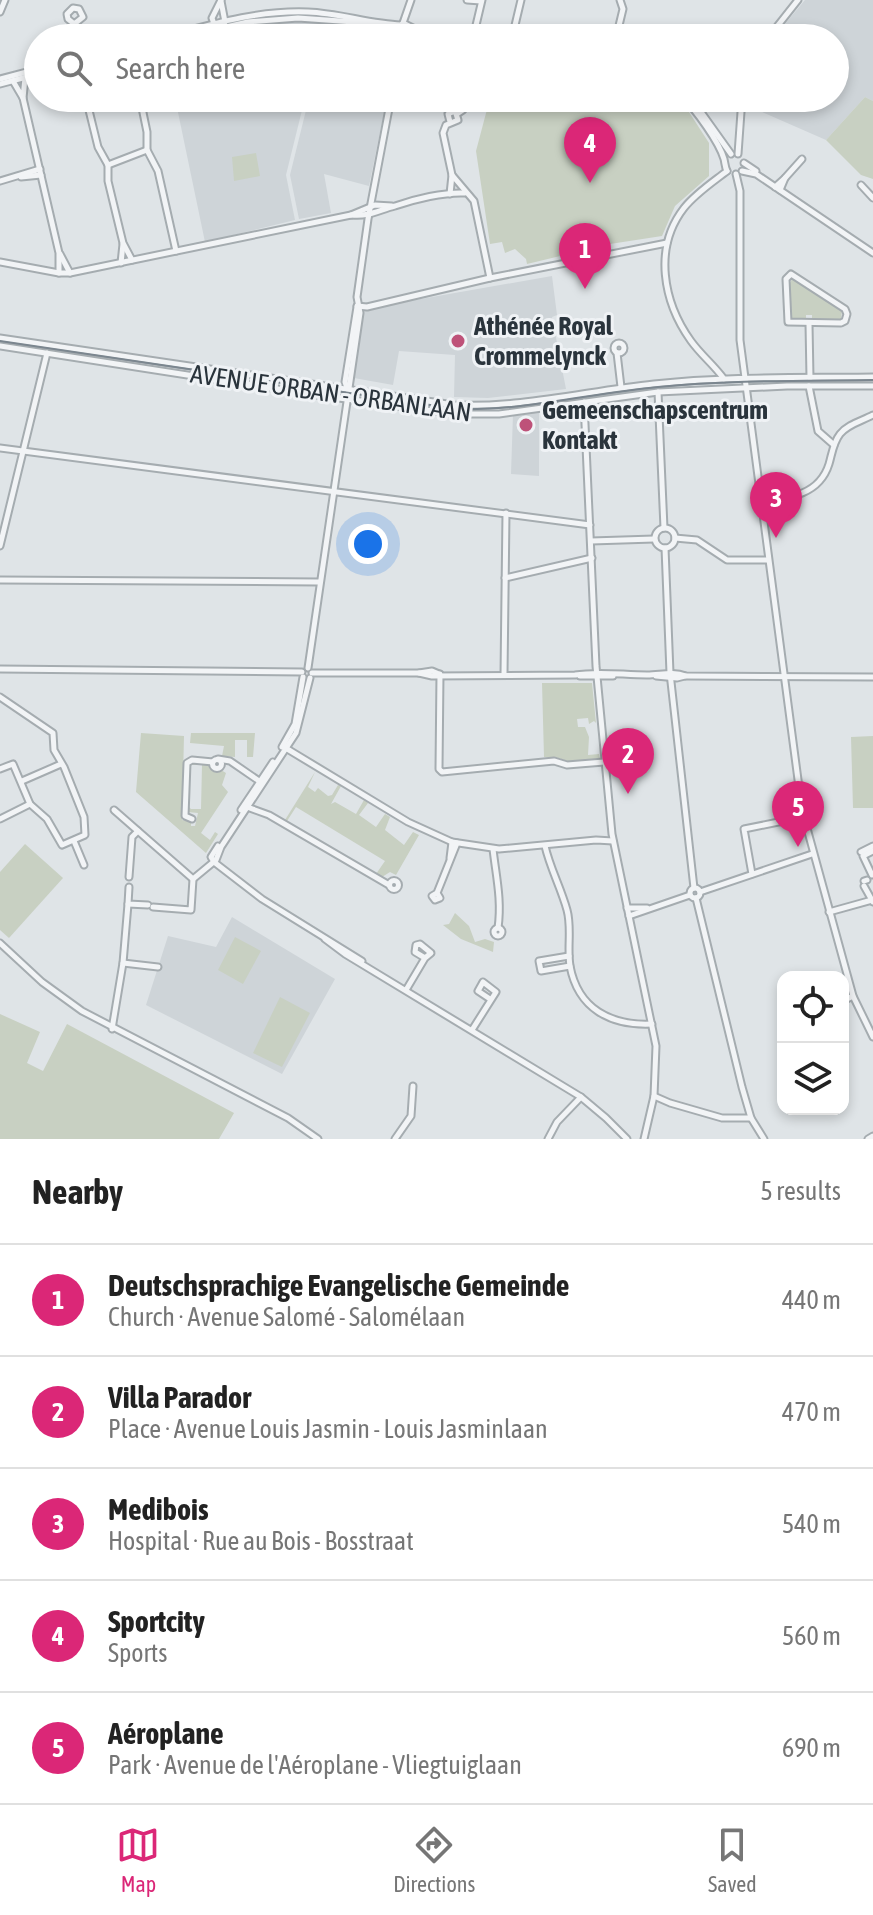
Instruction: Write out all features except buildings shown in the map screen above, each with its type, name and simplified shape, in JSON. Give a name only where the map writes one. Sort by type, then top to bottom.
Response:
[{"type":"street","points":[[0,12],[5,0]]},
{"type":"street","points":[[221,0],[224,24]]},
{"type":"street","points":[[214,24],[212,18],[221,0]]},
{"type":"street","points":[[406,24],[411,0]]},
{"type":"street","points":[[467,0],[482,1],[476,24]]},
{"type":"street","points":[[515,24],[521,0]]},
{"type":"street","points":[[619,24],[623,9],[620,0]]},
{"type":"street","points":[[779,24],[798,0]]},
{"type":"street","points":[[218,24],[226,20],[281,12],[307,12],[369,24]]},
{"type":"street","points":[[240,24],[275,18],[328,18],[364,24]]},
{"type":"street","points":[[0,82],[24,76]]},
{"type":"street","points":[[0,82],[24,78]]},
{"type":"street","points":[[13,81],[24,102]]},
{"type":"street","points":[[23,98],[24,88]]},
{"type":"street","points":[[26,112],[59,253],[59,273]]},
{"type":"street","points":[[89,112],[98,147],[108,165],[108,181],[123,243],[132,260]]},
{"type":"street","points":[[143,112],[147,150],[158,171],[176,251]]},
{"type":"street","points":[[128,904],[191,910],[193,879],[214,862],[248,802],[300,726],[345,398],[360,313],[357,306],[369,215],[388,112]]},
{"type":"street","points":[[450,194],[452,175],[443,133],[450,122],[458,120],[457,114],[460,112]]},
{"type":"street","points":[[695,112],[725,160],[727,171]]},
{"type":"street","points":[[701,112],[725,145],[744,163],[873,252]]},
{"type":"street","points":[[725,160],[734,154],[741,112]]},
{"type":"street","points":[[725,145],[738,141]]},
{"type":"street","points":[[108,165],[147,150]]},
{"type":"street","points":[[778,188],[802,159]]},
{"type":"street","points":[[744,163],[739,172],[740,321],[744,378],[803,817],[853,996],[873,1037]]},
{"type":"street","points":[[724,379],[691,341],[670,302],[665,267],[667,243],[683,209],[727,171],[752,172],[778,188]]},
{"type":"street","points":[[0,181],[41,172]]},
{"type":"street","points":[[452,175],[474,201],[490,278]]},
{"type":"street","points":[[861,185],[873,198]]},
{"type":"street","points":[[0,262],[70,273],[351,215],[369,215],[392,206],[465,193]]},
{"type":"street","points":[[351,215],[371,206],[392,206]]},
{"type":"street","points":[[121,263],[123,243]]},
{"type":"street","points":[[357,306],[667,243]]},
{"type":"street","points":[[59,253],[70,273]]},
{"type":"street","points":[[791,274],[847,311],[844,322],[809,324],[790,324],[786,320],[786,279],[791,274]]},
{"type":"street","points":[[809,324],[810,378]]},
{"type":"street","name":"AVENUE ORBAN - ORBANLAAN","points":[[0,338],[433,403],[479,406],[621,387],[724,379],[873,377]]},
{"type":"street","name":"AVENUE ORBAN - ORBANLAAN","points":[[0,346],[433,411],[471,414],[499,414],[658,392],[873,386]]},
{"type":"street","points":[[0,546],[47,353]]},
{"type":"street","points":[[617,353],[621,387]]},
{"type":"street","points":[[711,380],[711,389]]},
{"type":"street","points":[[809,386],[818,431],[834,445]]},
{"type":"street","points":[[658,392],[664,528]]},
{"type":"street","points":[[584,402],[604,762],[613,838],[652,1020],[657,1064],[653,1104],[644,1139]]},
{"type":"street","points":[[760,501],[790,497],[815,487],[828,468],[834,445],[847,427],[873,415]]},
{"type":"street","points":[[0,448],[590,525]]},
{"type":"street","points":[[504,674],[506,513]]},
{"type":"street","points":[[654,539],[658,530],[664,528],[671,530],[675,538]]},
{"type":"street","points":[[675,538],[697,540],[727,560],[768,560]]},
{"type":"street","points":[[654,539],[658,546],[665,548],[671,546],[675,538]]},
{"type":"street","points":[[591,541],[654,539]]},
{"type":"street","points":[[665,548],[670,676],[697,890],[693,897],[751,1118],[764,1139]]},
{"type":"street","points":[[505,578],[592,558]]},
{"type":"street","points":[[0,580],[319,582]]},
{"type":"street","points":[[0,669],[419,673],[432,676],[873,677]]},
{"type":"street","points":[[440,674],[439,769],[442,772],[554,761],[567,765],[604,762]]},
{"type":"street","points":[[0,697],[53,733],[54,750],[84,817],[85,835],[62,845],[47,819],[30,804],[13,764],[0,769]]},
{"type":"street","points":[[284,747],[408,822],[454,843],[496,849],[613,838]]},
{"type":"street","points":[[192,819],[185,816],[187,763],[192,760],[226,759],[262,782]]},
{"type":"street","points":[[216,760],[215,768],[233,764]]},
{"type":"street","points":[[22,781],[61,764]]},
{"type":"street","points":[[248,802],[389,885]]},
{"type":"street","points":[[0,819],[30,804]]},
{"type":"street","points":[[114,810],[193,879]]},
{"type":"street","points":[[752,874],[744,829],[803,817]]},
{"type":"street","points":[[129,877],[132,837],[138,831]]},
{"type":"street","points":[[74,841],[84,865]]},
{"type":"street","points":[[437,893],[454,843]]},
{"type":"street","points":[[548,845],[550,862],[568,912],[570,966],[581,994],[597,1011],[616,1021],[636,1023],[652,1020]]},
{"type":"street","points":[[829,912],[872,902],[863,856],[873,845]]},
{"type":"street","points":[[865,846],[873,845]]},
{"type":"street","points":[[861,852],[873,845]]},
{"type":"street","points":[[496,849],[501,908],[498,928]]},
{"type":"street","points":[[697,890],[812,854]]},
{"type":"street","points":[[214,862],[245,887],[345,954],[581,1097],[626,1139]]},
{"type":"street","points":[[112,1029],[123,963],[129,887]]},
{"type":"street","points":[[629,916],[693,897]]},
{"type":"street","points":[[627,908],[648,908]]},
{"type":"street","points":[[0,943],[53,991],[112,1029],[288,1118],[318,1139]]},
{"type":"street","points":[[569,956],[539,961],[541,971],[570,966]]},
{"type":"street","points":[[406,990],[425,958]]},
{"type":"street","points":[[123,963],[158,967]]},
{"type":"street","points":[[849,998],[853,996]]},
{"type":"street","points":[[472,1030],[490,999]]},
{"type":"street","points":[[395,1139],[411,1116],[413,1086]]},
{"type":"street","points":[[654,1096],[722,1118],[751,1118]]},
{"type":"street","points":[[548,1139],[557,1122],[581,1097]]},
{"type":"street","points":[[653,1104],[670,1103]]},
{"type":"street","points":[[737,1118],[749,1111]]},
{"type":"shaded area","points":[[805,0],[873,0],[873,101],[865,97],[826,140],[762,112],[849,112],[849,24],[785,24]]},
{"type":"shaded area","points":[[299,22],[323,23],[323,24],[266,24]]},
{"type":"shaded area","points":[[865,97],[873,101],[873,179],[861,175],[826,140]]},
{"type":"shaded area","points":[[178,112],[302,112],[286,175],[295,220],[205,242]]},
{"type":"shaded area","points":[[306,112],[384,112],[369,186],[324,174],[331,213],[299,219],[290,175]]},
{"type":"shaded area","points":[[486,112],[689,112],[709,143],[709,176],[675,206],[662,236],[610,244],[527,264],[515,249],[505,253],[502,242],[490,244],[476,151]]},
{"type":"shaded area","points":[[256,153],[260,176],[234,181],[232,157]]},
{"type":"shaded area","name":"Athénée Royal Crommelynck","points":[[552,276],[557,315],[552,317],[566,389],[488,398],[454,397],[455,355],[399,351],[393,385],[354,378],[364,309]]},
{"type":"shaded area","points":[[793,278],[842,310],[841,320],[812,321],[812,315],[806,315],[806,321],[790,321],[789,284]]},
{"type":"shaded area","points":[[539,410],[539,476],[511,474],[513,414]]},
{"type":"shaded area","points":[[542,683],[592,683],[596,723],[589,724],[588,718],[577,719],[578,727],[585,727],[589,737],[588,755],[599,754],[600,759],[569,762],[544,757]]},
{"type":"shaded area","points":[[141,733],[184,736],[182,820],[191,822],[191,826],[195,826],[198,813],[188,812],[188,806],[201,809],[202,765],[190,765],[204,762],[214,771],[226,773],[222,785],[228,792],[201,833],[210,840],[215,832],[218,834],[206,853],[136,792]]},
{"type":"shaded area","points":[[191,733],[255,733],[253,757],[247,757],[247,740],[235,740],[235,757],[222,756],[224,746],[190,743]]},
{"type":"shaded area","points":[[873,736],[873,808],[853,808],[851,737]]},
{"type":"shaded area","points":[[315,772],[308,787],[315,792],[318,788],[328,796],[338,785],[341,786],[331,804],[335,802],[356,814],[364,800],[368,803],[359,815],[376,827],[385,814],[390,817],[385,830],[404,845],[413,832],[419,835],[396,875],[390,872],[382,877],[376,874],[385,861],[296,807],[285,820]]},
{"type":"shaded area","points":[[25,844],[63,878],[9,938],[0,930],[0,872]]},
{"type":"shaded area","points":[[455,913],[469,926],[475,942],[485,939],[494,942],[493,952],[461,939],[443,925],[449,924]]},
{"type":"shaded area","points":[[232,917],[335,979],[282,1074],[146,1005],[168,936],[216,947]]},
{"type":"shaded area","points":[[235,937],[261,951],[243,984],[218,970]]},
{"type":"shaded area","points":[[280,997],[310,1013],[282,1067],[253,1053]]},
{"type":"shaded area","points":[[0,1014],[40,1032],[27,1063],[43,1071],[67,1024],[234,1113],[219,1139],[0,1139]]},
{"type":"tram line","points":[[0,341],[457,409],[508,407],[685,385],[873,380]]},
{"type":"place","name":"Sportcity","points":[[590,183]]},
{"type":"place","name":"Deutschsprachige Evangelische Gemeinde","points":[[585,289]]},
{"type":"place","name":"Athénée Royal Crommelynck","points":[[458,341]]},
{"type":"place","name":"Gemeenschapscentrum Kontakt","points":[[526,425]]},
{"type":"place","name":"Medibois","points":[[776,538]]},
{"type":"place","name":"Villa Parador","points":[[628,794]]},
{"type":"place","name":"Aéroplane","points":[[798,847]]}]
